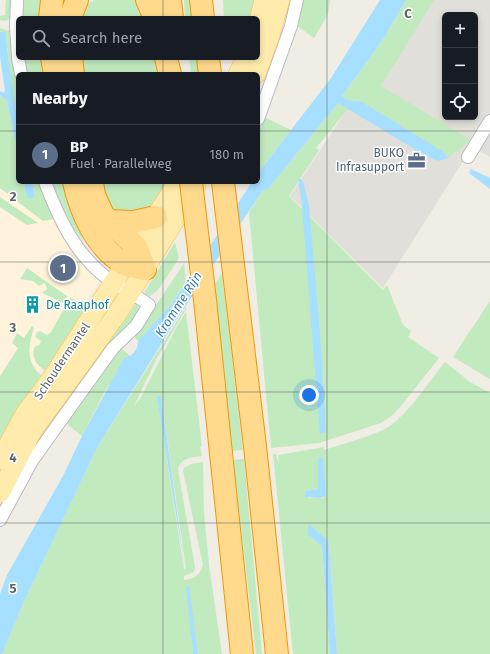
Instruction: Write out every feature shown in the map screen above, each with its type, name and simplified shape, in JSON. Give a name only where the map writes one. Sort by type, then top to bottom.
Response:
[{"type":"highway","points":[[50,16],[52,0]]},
{"type":"highway","points":[[71,16],[77,0]]},
{"type":"highway","points":[[147,0],[154,16]]},
{"type":"highway","points":[[170,0],[172,16]]},
{"type":"highway","points":[[201,0],[203,16]]},
{"type":"highway","points":[[209,16],[210,0]]},
{"type":"highway","points":[[52,60],[55,72]]},
{"type":"highway","points":[[71,60],[73,72]]},
{"type":"highway","points":[[166,60],[170,72]]},
{"type":"highway","points":[[177,60],[179,72]]},
{"type":"highway","points":[[74,184],[78,202],[92,230],[109,250],[130,266]]},
{"type":"highway","points":[[92,184],[98,207],[109,221],[130,266]]},
{"type":"highway","points":[[191,184],[222,456],[242,654]]},
{"type":"highway","points":[[223,184],[277,654]]},
{"type":"highway","points":[[109,221],[134,222],[156,217]]},
{"type":"main road","points":[[260,17],[264,0]]},
{"type":"main road","points":[[257,72],[270,35],[280,0]]},
{"type":"main road","points":[[239,72],[245,60]]},
{"type":"main road","name":"Schoudermantel","points":[[0,493],[32,431],[97,343],[130,292],[130,266],[156,217],[177,184]]},
{"type":"main road","name":"Schoudermantel","points":[[0,460],[25,414],[130,266],[197,184]]},
{"type":"street","points":[[16,16],[17,0]]},
{"type":"street","points":[[260,113],[291,26],[297,0]]},
{"type":"street","points":[[19,60],[21,72]]},
{"type":"street","points":[[468,157],[490,121]]},
{"type":"street","points":[[0,520],[32,461],[114,348],[136,326],[149,305],[130,292],[130,266],[102,274],[70,239],[62,224],[46,184]]},
{"type":"shaded area","points":[[419,0],[490,0],[490,157],[472,147],[383,288],[290,196]]},
{"type":"shaded area","points":[[0,188],[43,221],[53,219],[71,252],[100,280],[30,386],[0,427]]},
{"type":"green space","points":[[6,0],[13,0],[12,17],[6,21],[0,20],[0,16],[5,15]]},
{"type":"green space","points":[[21,0],[44,0],[41,16],[20,16]]},
{"type":"green space","points":[[94,0],[137,0],[149,16],[82,16],[88,4]]},
{"type":"green space","points":[[184,0],[190,0],[192,16],[185,16]]},
{"type":"green space","points":[[223,0],[258,0],[254,16],[224,16]]},
{"type":"green space","points":[[304,0],[330,0],[328,14],[314,38],[296,25]]},
{"type":"green space","points":[[406,0],[434,0],[381,86],[469,139],[464,146],[448,158],[442,151],[362,102],[348,100],[342,96],[384,38]]},
{"type":"green space","points":[[0,28],[11,32],[16,74],[16,111],[9,67],[6,35],[0,32]]},
{"type":"green space","points":[[22,60],[42,60],[44,72],[24,72]]},
{"type":"green space","points":[[80,60],[158,60],[160,72],[82,72]]},
{"type":"green space","points":[[189,60],[197,60],[199,72],[191,72]]},
{"type":"green space","points":[[0,95],[7,101],[16,140],[16,184],[24,184],[27,196],[35,196],[32,184],[41,184],[53,219],[43,221],[0,188]]},
{"type":"green space","points":[[338,103],[348,109],[316,148],[312,146],[319,150],[289,196],[383,290],[387,285],[403,325],[411,331],[408,337],[439,358],[394,414],[381,423],[319,443],[271,448],[249,212],[263,190],[268,189]]},
{"type":"green space","points":[[262,116],[291,130],[260,170],[260,124]]},
{"type":"green space","points":[[51,184],[63,184],[69,208],[83,236],[107,267],[69,224]]},
{"type":"green space","points":[[101,184],[165,184],[148,211],[122,215],[110,208]]},
{"type":"green space","points":[[0,197],[38,223],[27,225],[0,207]]},
{"type":"green space","points":[[175,242],[179,258],[158,290],[150,296],[144,293]]},
{"type":"green space","points":[[184,263],[186,281],[171,305],[138,341],[132,334],[156,305]]},
{"type":"green space","points":[[27,268],[67,296],[66,301],[63,303],[42,293],[47,289],[45,283],[39,286],[33,281],[20,279]]},
{"type":"green space","points":[[222,273],[243,450],[232,451],[215,284]]},
{"type":"green space","points":[[71,298],[87,306],[46,371],[37,364],[34,358],[34,347],[39,345],[41,341],[35,337],[37,332],[40,331],[47,335],[51,332],[65,307],[64,305]]},
{"type":"green space","points":[[490,301],[490,379],[453,357]]},
{"type":"green space","points":[[136,304],[140,310],[139,314],[42,437]]},
{"type":"green space","points":[[186,307],[157,358],[134,406],[140,399],[177,326],[186,312],[202,456],[184,460],[179,465],[178,469],[195,567],[194,572],[184,576],[184,580],[191,579],[196,576],[203,565],[183,471],[184,468],[191,464],[203,462],[204,513],[209,565],[222,654],[198,654],[187,586],[193,654],[2,654],[25,599],[98,446]],"holes":[[[157,395],[161,396],[186,569],[184,569]]]},
{"type":"green space","points":[[32,326],[34,328],[30,341],[31,360],[33,366],[42,376],[0,446],[0,376],[18,348],[12,343],[17,333],[24,338]]},
{"type":"green space","points":[[121,348],[130,356],[105,391],[82,436],[63,421],[73,409],[76,411],[108,362]]},
{"type":"green space","points":[[445,362],[470,382],[490,393],[490,654],[337,654],[329,546],[327,540],[309,536],[322,546],[330,654],[293,654],[273,454],[276,454],[279,464],[278,455],[324,447],[324,450],[363,438],[385,429],[401,417]],"holes":[[[318,480],[324,498],[308,498],[305,491],[318,489]]]},
{"type":"green space","points":[[244,459],[262,654],[256,654],[233,460]]},
{"type":"water","name":"Kromme Rijn","points":[[380,0],[406,0],[384,38],[342,96],[348,100],[362,102],[442,151],[448,158],[439,161],[428,157],[338,103],[268,189],[263,190],[173,325],[98,446],[25,599],[2,654],[0,654],[0,594],[7,575],[63,476],[82,436],[124,358],[130,356],[134,352],[138,341],[171,305],[251,184],[260,184],[260,170],[331,78]]},
{"type":"water","points":[[0,32],[5,32],[16,109],[15,140],[7,101],[0,95],[0,91],[3,93],[5,91],[0,56]]},
{"type":"water","points":[[471,169],[490,178],[490,189],[469,173]]},
{"type":"water","points":[[298,179],[303,181],[309,206],[320,333],[326,433],[320,433],[302,207],[304,206],[302,206]]},
{"type":"water","points":[[24,184],[32,184],[35,196],[33,198],[27,198]]},
{"type":"water","points":[[158,395],[161,396],[185,569],[157,397]]},
{"type":"water","points":[[318,457],[323,458],[326,496],[320,498],[305,497],[305,491],[318,489]]},
{"type":"water","points":[[308,525],[310,525],[327,540],[329,546],[337,654],[330,654],[322,546],[308,535]]},
{"type":"water","points":[[186,586],[189,586],[198,654],[193,654]]},
{"type":"place","name":"BUKO Infrasupport","points":[[417,160]]},
{"type":"place","name":"BP","points":[[63,268]]},
{"type":"place","name":"De Raaphof","points":[[33,305]]}]
